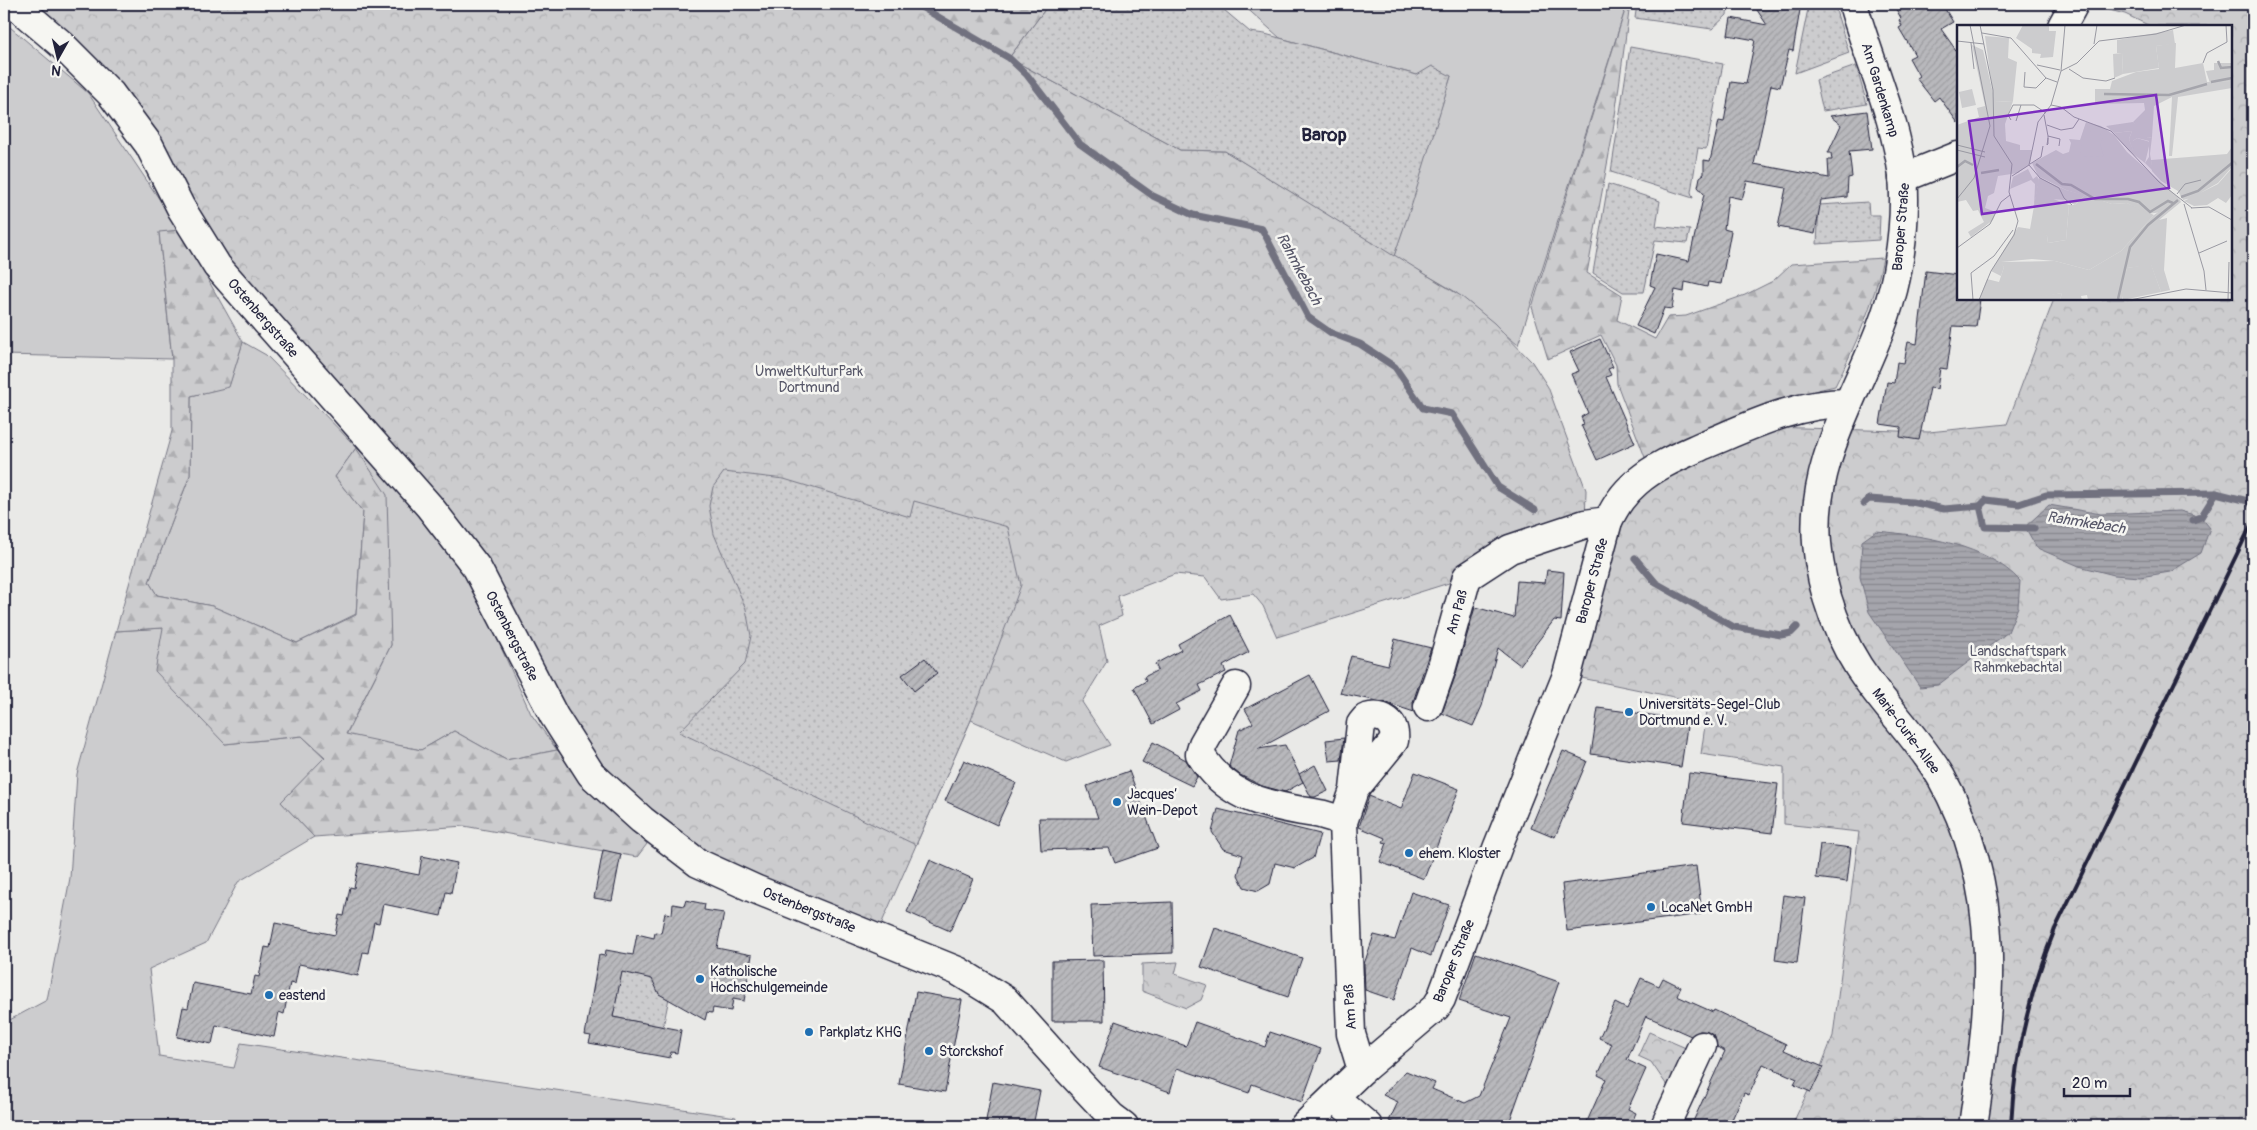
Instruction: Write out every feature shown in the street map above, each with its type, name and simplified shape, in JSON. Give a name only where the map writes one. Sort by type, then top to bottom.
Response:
[{"type":"street","name":"Ostenbergstraße","points":[[14,4],[61,44],[111,94],[149,145],[181,208],[217,266],[429,506],[477,568],[554,716],[591,774],[642,820],[698,863],[754,888],[958,971],[1006,1000],[1066,1068],[1112,1117],[1124,1126]]},
{"type":"street","name":"Am Gardenkamp","points":[[1853,4],[1894,130],[1903,178]]},
{"type":"street","points":[[2063,25],[2074,4]]},
{"type":"street","name":"Baroper Straße","points":[[1304,1126],[1362,1070],[1436,1006],[1441,999],[1498,846],[1567,675],[1608,521],[1618,500],[1638,480],[1672,460],[1762,420],[1826,403],[1847,403],[1880,332],[1896,279],[1901,246],[1903,178],[1957,156]]},
{"type":"street","name":"Marie-Curie-Allee","points":[[1847,403],[1824,464],[1817,496],[1817,543],[1825,590],[1838,629],[1852,655],[1867,679],[1922,749],[1940,776],[1964,822],[1976,861],[1986,903],[1988,970],[1984,1055],[1973,1126]]},
{"type":"street","name":"Am Paß","points":[[1428,707],[1441,670],[1467,577],[1510,549],[1586,524],[1608,521]]},
{"type":"street","points":[[1236,686],[1203,744],[1200,754],[1208,767],[1241,795],[1262,804],[1331,816],[1343,822]]},
{"type":"street","name":"Am Paß","points":[[1354,790],[1343,822],[1351,1034],[1362,1070]]},
{"type":"street","points":[[1665,1126],[1702,1046]]},
{"type":"street","points":[[1335,1098],[1368,1126]]},
{"type":"green space","name":"UmweltKulturPark Dortmund","points":[[27,4],[916,4],[1009,58],[1180,150],[1225,151],[1461,296],[1494,323],[1532,362],[1548,387],[1586,490],[1585,524],[1452,582],[1277,637],[1263,606],[1253,594],[1221,599],[1205,577],[1175,574],[1118,596],[1122,616],[1099,626],[1107,661],[1082,702],[1110,745],[1066,762],[971,720],[880,927],[699,853],[601,770],[513,619],[284,335]]},
{"type":"green space","points":[[916,4],[1049,4],[1009,58]]},
{"type":"green space","points":[[1049,4],[1217,4],[1250,32],[1265,34],[1417,75],[1432,66],[1451,76],[1394,256],[1225,151],[1180,150],[1009,58]]},
{"type":"green space","points":[[1242,4],[1627,4],[1518,345],[1454,291],[1394,256],[1451,76],[1417,75],[1280,38]]},
{"type":"green space","points":[[1627,4],[1630,4],[1612,138],[1587,273],[1622,295],[1617,320],[1655,339],[1668,317],[1686,316],[1745,295],[1773,281],[1791,264],[1883,258],[1875,292],[1864,324],[1835,386],[1762,408],[1646,460],[1617,384],[1616,365],[1601,335],[1548,359],[1532,307]]},
{"type":"green space","points":[[1637,4],[1728,4],[1727,15],[1712,29],[1635,18]]},
{"type":"green space","points":[[1809,4],[1834,4],[1849,53],[1795,73]]},
{"type":"green space","name":"Landschaftspark Rahmkebachtal","points":[[2086,4],[2253,4],[2253,1126],[1800,1126],[1793,1123],[1808,1091],[1811,1092],[1833,1036],[1859,832],[1784,824],[1784,767],[1701,754],[1708,704],[1567,675],[1618,500],[1771,427],[1929,432],[2007,424],[2054,300],[2232,300],[2232,25],[2148,25],[2125,14]]},
{"type":"green space","points":[[4,22],[88,93],[180,230],[159,233],[172,359],[4,355]]},
{"type":"green space","points":[[1630,47],[1723,64],[1706,149],[1698,148],[1691,192],[1693,198],[1611,172]]},
{"type":"green space","points":[[1856,66],[1867,104],[1823,111],[1816,80]]},
{"type":"green space","points":[[1608,184],[1660,201],[1656,226],[1690,230],[1687,243],[1655,240],[1644,292],[1623,292],[1593,273]]},
{"type":"green space","points":[[1868,202],[1869,215],[1880,215],[1879,240],[1817,244],[1819,205]]},
{"type":"green space","points":[[180,230],[243,342],[229,387],[191,396],[190,475],[149,582],[157,595],[212,606],[297,643],[356,615],[363,512],[335,477],[356,448],[387,495],[391,645],[346,734],[421,750],[454,731],[506,760],[557,750],[647,844],[637,857],[464,826],[314,837],[281,802],[325,757],[302,736],[225,744],[155,671],[163,628],[116,631],[172,431],[172,359],[159,232]]},
{"type":"green space","points":[[243,342],[266,355],[411,503],[472,583],[531,714],[557,750],[506,760],[454,731],[421,750],[346,735],[391,645],[356,448],[335,477],[363,512],[356,614],[297,643],[212,606],[157,595],[149,582],[190,475],[191,396],[229,386]]},
{"type":"green space","points":[[724,472],[784,479],[910,517],[914,501],[1008,527],[1021,585],[971,720],[916,845],[679,732],[745,664],[751,636],[746,609],[714,534],[709,506],[713,487]]},
{"type":"green space","points":[[163,628],[225,744],[302,736],[325,758],[281,802],[314,837],[238,882],[206,943],[149,969],[159,1056],[234,1068],[241,1043],[736,1117],[734,1126],[4,1126],[4,1023],[47,1000],[70,878],[77,774],[116,631]]},
{"type":"green space","points":[[1178,962],[1175,974],[1207,985],[1201,1000],[1186,1008],[1142,991],[1142,964]]},
{"type":"green space","points":[[622,970],[648,975],[648,978],[655,980],[659,994],[669,998],[663,1027],[613,1017]]},
{"type":"green space","points":[[1649,1032],[1695,1052],[1679,1088],[1666,1084],[1651,1062],[1638,1056]]},
{"type":"water","points":[[2049,505],[2101,514],[2180,511],[2201,517],[2210,528],[2201,553],[2170,572],[2140,577],[2114,575],[2079,566],[2037,548],[2025,527]]},
{"type":"water","points":[[1876,531],[1913,535],[1953,544],[1973,550],[2007,569],[2020,581],[2018,607],[2008,632],[1938,685],[1920,687],[1869,612],[1860,577],[1862,541]]},
{"type":"building","points":[[1753,4],[1801,4],[1793,51],[1789,50],[1780,87],[1771,85],[1754,164],[1829,178],[1828,160],[1832,160],[1831,153],[1828,153],[1841,125],[1830,116],[1867,111],[1872,149],[1849,151],[1852,177],[1848,178],[1847,197],[1821,200],[1815,234],[1778,227],[1786,188],[1747,181],[1742,199],[1728,196],[1724,229],[1731,231],[1721,284],[1708,282],[1707,287],[1685,282],[1684,292],[1675,290],[1672,309],[1664,308],[1654,334],[1636,326],[1655,287],[1650,285],[1656,254],[1689,261],[1704,194],[1698,187],[1700,177],[1704,174],[1704,160],[1710,161],[1719,121],[1724,122],[1731,82],[1746,84],[1755,40],[1728,35],[1731,18],[1767,25]]},
{"type":"building","points":[[1893,4],[1942,4],[1953,22],[1941,29],[1957,52],[1957,122],[1939,97],[1934,101],[1916,78],[1919,76],[1909,58],[1915,55],[1899,28],[1902,26],[1899,20],[1901,18]]},
{"type":"building","points":[[1926,271],[1957,275],[1957,300],[1980,300],[1976,327],[1953,326],[1947,369],[1940,368],[1937,389],[1930,388],[1919,440],[1900,437],[1901,427],[1880,424],[1887,382],[1894,383],[1897,362],[1904,363],[1908,342],[1917,344]]},
{"type":"building","points":[[1600,339],[1613,367],[1608,369],[1611,375],[1606,377],[1635,443],[1597,460],[1581,425],[1584,424],[1581,417],[1588,413],[1571,374],[1579,371],[1570,352]]},
{"type":"building","points":[[1547,570],[1564,572],[1561,621],[1554,620],[1520,665],[1498,648],[1482,706],[1473,726],[1442,713],[1456,674],[1475,607],[1514,618],[1517,581],[1545,583]]},
{"type":"building","points":[[1230,615],[1249,652],[1223,666],[1226,672],[1199,685],[1202,691],[1176,704],[1179,710],[1153,724],[1134,688],[1146,681],[1144,677],[1158,670],[1155,664],[1181,650],[1178,644]]},
{"type":"building","points":[[1395,639],[1431,648],[1413,702],[1414,712],[1387,703],[1340,693],[1351,656],[1388,665]]},
{"type":"building","points":[[925,658],[937,673],[914,691],[902,675]]},
{"type":"building","points":[[1310,675],[1329,711],[1258,749],[1285,745],[1303,782],[1285,792],[1262,786],[1240,775],[1229,766],[1239,730],[1253,723],[1245,709]]},
{"type":"building","points":[[1598,708],[1688,720],[1681,767],[1591,754]]},
{"type":"building","points":[[1344,738],[1341,760],[1329,761],[1326,740]]},
{"type":"building","points":[[1153,742],[1186,760],[1197,777],[1192,786],[1142,762]]},
{"type":"building","points":[[1563,751],[1587,761],[1555,837],[1531,827]]},
{"type":"building","points":[[964,760],[1016,783],[997,825],[945,801]]},
{"type":"building","points":[[1315,765],[1328,791],[1311,797],[1299,774]]},
{"type":"building","name":"Jacques’ Wein-Depot","points":[[1129,771],[1158,848],[1115,863],[1109,848],[1041,850],[1039,818],[1098,818],[1087,786]]},
{"type":"building","points":[[1415,772],[1459,789],[1424,879],[1380,862],[1387,843],[1383,842],[1385,838],[1359,827],[1369,796],[1401,809]]},
{"type":"building","points":[[1689,773],[1778,784],[1772,833],[1683,822]]},
{"type":"building","points":[[1218,809],[1320,834],[1313,858],[1295,868],[1275,863],[1270,884],[1258,891],[1244,887],[1238,875],[1243,855],[1223,849],[1212,832]]},
{"type":"building","points":[[1820,844],[1851,848],[1847,882],[1816,878]]},
{"type":"building","points":[[603,850],[621,854],[612,901],[594,898]]},
{"type":"building","points":[[422,856],[457,863],[451,893],[446,892],[441,916],[383,904],[379,923],[374,922],[368,953],[363,952],[358,976],[299,964],[295,984],[290,983],[284,1014],[279,1012],[274,1037],[216,1025],[212,1044],[177,1037],[183,1007],[188,1008],[193,983],[251,994],[255,976],[259,977],[265,947],[270,948],[275,923],[335,935],[339,915],[344,916],[350,887],[354,888],[359,863],[419,875]]},
{"type":"building","points":[[930,860],[973,879],[950,931],[907,912]]},
{"type":"building","points":[[1696,866],[1702,914],[1567,931],[1562,884]]},
{"type":"building","points":[[1411,892],[1449,905],[1431,956],[1412,948],[1394,1000],[1365,990],[1364,964],[1374,935],[1395,940]]},
{"type":"building","points":[[1783,895],[1805,898],[1797,963],[1775,960]]},
{"type":"building","name":"Katholische Hochschulgemeinde","points":[[686,900],[705,904],[704,910],[724,913],[717,948],[752,955],[744,1001],[733,999],[731,1011],[713,1008],[712,1013],[707,1012],[705,1020],[659,994],[652,979],[622,972],[613,1017],[681,1030],[677,1053],[671,1052],[670,1058],[589,1043],[591,1036],[585,1035],[599,955],[605,956],[606,950],[633,955],[637,934],[654,938],[655,932],[661,933],[665,913],[672,914],[673,904],[684,906]]},
{"type":"building","points":[[1172,902],[1173,953],[1093,956],[1091,905]]},
{"type":"building","points":[[1215,928],[1302,958],[1288,997],[1201,967]]},
{"type":"building","points":[[1476,953],[1559,982],[1508,1126],[1401,1126],[1389,1121],[1398,1102],[1383,1095],[1406,1071],[1435,1083],[1432,1089],[1465,1103],[1479,1096],[1511,1018],[1459,1001]]},
{"type":"building","points":[[1103,960],[1104,1021],[1052,1021],[1052,961]]},
{"type":"building","points":[[1641,978],[1659,986],[1663,978],[1681,987],[1677,996],[1713,1012],[1714,1010],[1786,1044],[1784,1050],[1823,1067],[1811,1092],[1794,1085],[1797,1079],[1763,1064],[1749,1095],[1744,1093],[1729,1126],[1691,1126],[1725,1051],[1717,1047],[1715,1037],[1708,1032],[1700,1031],[1691,1036],[1646,1016],[1627,1060],[1646,1069],[1628,1109],[1636,1113],[1630,1126],[1585,1126],[1606,1079],[1598,1075],[1612,1044],[1599,1038],[1615,1003],[1627,1009]]},
{"type":"building","name":"Storckshof","points":[[916,992],[962,1000],[945,1092],[899,1084]]},
{"type":"building","points":[[1115,1021],[1186,1046],[1195,1022],[1265,1047],[1270,1032],[1321,1049],[1302,1102],[1252,1084],[1249,1093],[1177,1068],[1170,1092],[1099,1067]]},
{"type":"building","points":[[993,1082],[1040,1091],[1033,1126],[985,1126]]},
{"type":"waterway","name":"Rahmkebach","points":[[916,4],[1009,58],[1027,75],[1080,144],[1153,196],[1193,215],[1262,229],[1308,317],[1331,333],[1360,344],[1395,367],[1423,408],[1452,414],[1498,487],[1535,510]]},
{"type":"waterway","name":"Rahmkebach","points":[[1980,506],[1986,500],[2019,504],[2046,495],[2216,493]]},
{"type":"waterway","name":"Rahmkebach","points":[[2193,520],[2201,517],[2216,493],[2248,501],[2253,506]]},
{"type":"waterway","name":"Rahmkebach","points":[[1864,503],[1869,499],[1912,502],[1944,509],[1980,506],[1985,527],[2034,528]]},
{"type":"waterway","name":"Rahmkebach","points":[[1635,558],[1656,583],[1734,627],[1781,635],[1791,633],[1797,627]]},
{"type":"waterway","points":[[4,1125],[12,1126]]},
{"type":"railway","points":[[2011,1126],[2015,1075],[2024,1025],[2030,1001],[2055,929],[2253,521]]},
{"type":"place","name":"Universitäts-Segel-Club Dortmund e. V.","points":[[1629,712]]},
{"type":"place","name":"Jacques’ Wein-Depot","points":[[1117,802]]},
{"type":"place","name":"ehem. Kloster","points":[[1409,853]]},
{"type":"place","name":"LocaNet GmbH","points":[[1651,907]]},
{"type":"place","name":"Katholische Hochschulgemeinde","points":[[700,979]]},
{"type":"place","name":"eastend","points":[[269,995]]},
{"type":"place","name":"Parkplatz KHG","points":[[809,1032]]},
{"type":"place","name":"Storckshof","points":[[929,1051]]},
{"type":"district","name":"Barop","points":[[1324,135]]}]
